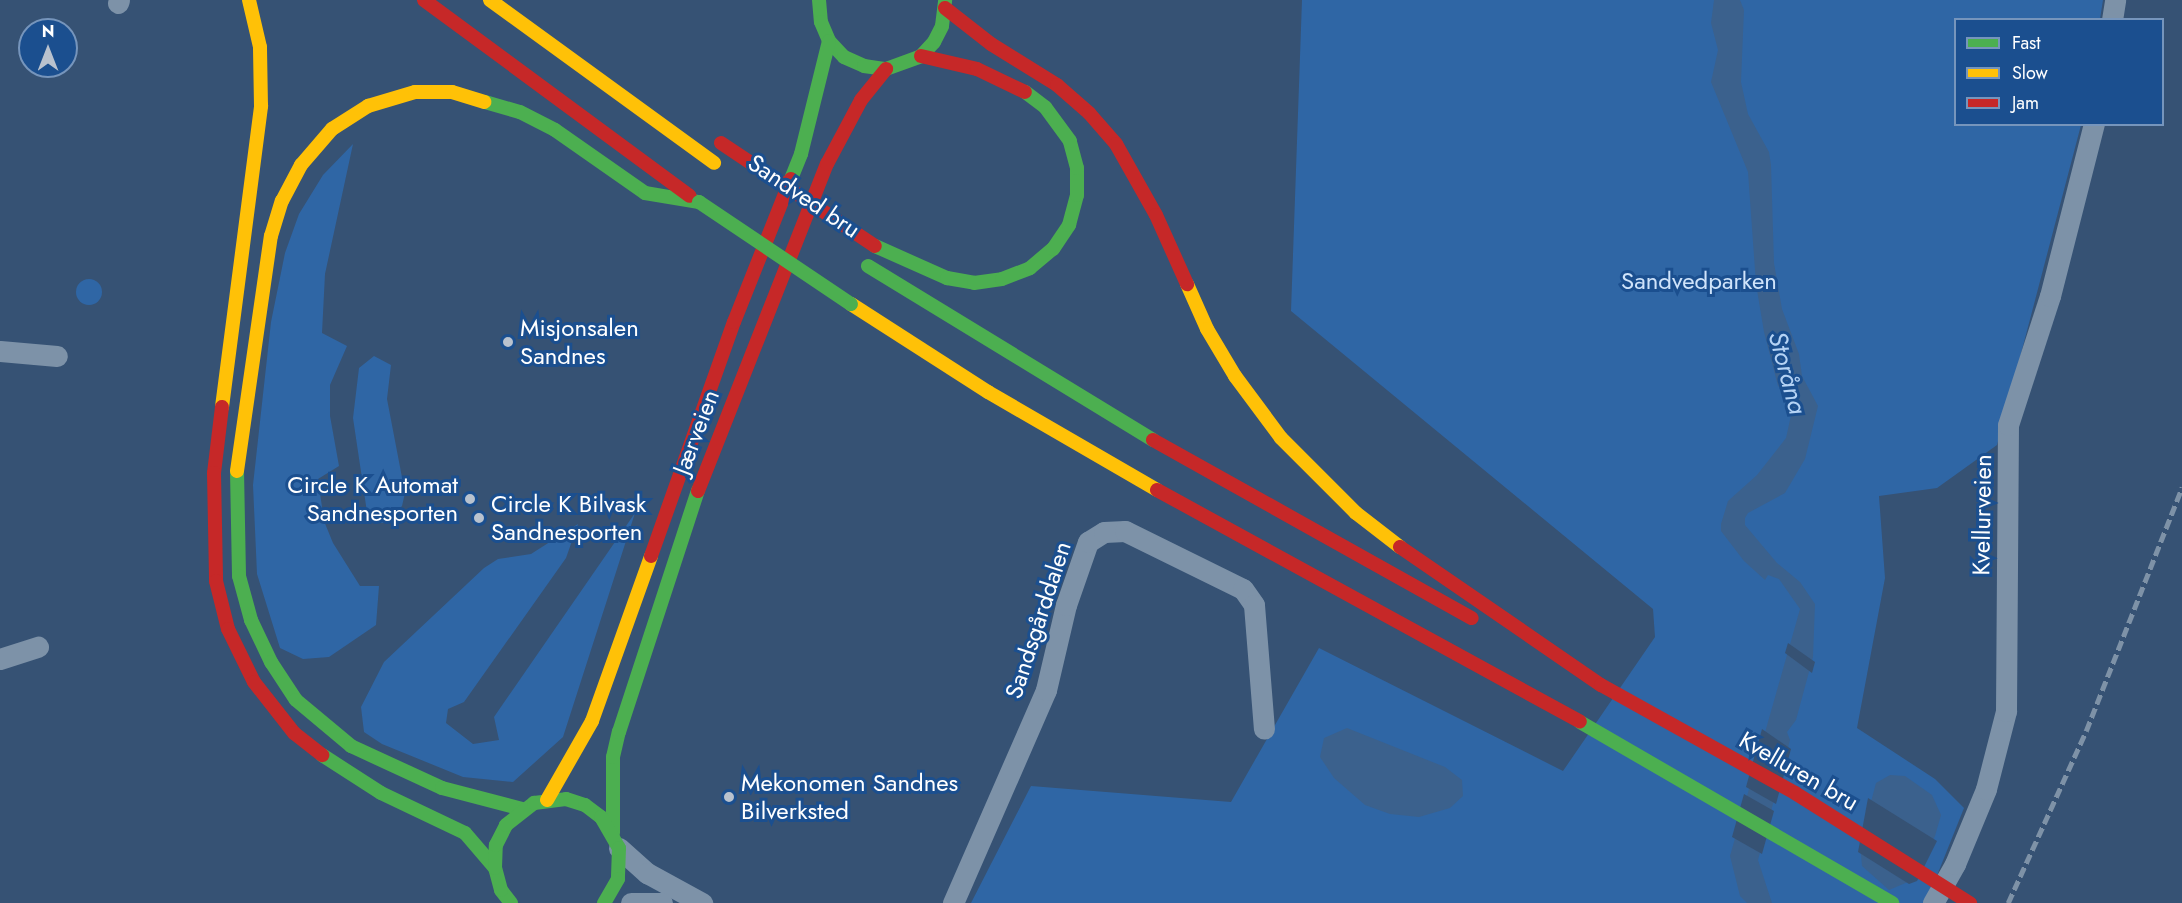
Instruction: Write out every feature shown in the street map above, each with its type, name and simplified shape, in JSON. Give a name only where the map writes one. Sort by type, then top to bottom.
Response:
[{"type":"main road","points":[[249,0],[260,47],[261,106],[214,473],[213,537],[216,581],[228,629],[254,682],[294,734],[340,769],[381,793],[434,814],[465,833],[495,868],[501,890],[511,903]]},
{"type":"main road","points":[[424,0],[699,202],[988,392],[1146,484],[1689,782],[1892,903]]},
{"type":"main road","points":[[490,0],[719,166]]},
{"type":"main road","points":[[819,0],[821,22],[829,41],[844,57],[864,66],[886,69],[921,56],[934,42],[945,4],[991,44],[1057,85],[1089,113],[1116,144],[1156,215],[1207,329],[1235,376],[1281,438],[1373,527],[1601,685]]},
{"type":"main road","name":"Jærveien","points":[[547,800],[592,721],[734,322],[801,154],[829,41]]},
{"type":"main road","points":[[717,139],[875,246],[947,278],[974,283],[1002,279],[1030,268],[1053,249],[1069,225],[1077,195],[1077,168],[1070,141],[1045,107],[1018,87],[977,69],[921,56]]},
{"type":"main road","name":"Jærveien","points":[[604,903],[618,879],[613,757],[619,732],[700,485],[827,164],[861,100],[886,69]]},
{"type":"main road","points":[[522,809],[442,788],[389,766],[351,746],[324,726],[296,700],[271,662],[251,620],[239,576],[235,527],[236,480],[270,236],[282,201],[301,165],[332,129],[368,106],[415,92],[452,92],[499,104],[555,130],[645,193],[699,202]]},
{"type":"main road","name":"Sandved bru","points":[[762,195],[820,234]]},
{"type":"main road","points":[[863,263],[1012,357],[1168,448],[1433,598],[1601,685]]},
{"type":"main road","name":"Kvelluren bru","points":[[1601,685],[1795,793],[1970,903]]},
{"type":"main road","points":[[495,868],[501,835],[522,809],[547,800],[566,799],[585,806],[616,840]]},
{"type":"street","points":[[2112,18],[2115,0]]},
{"type":"street","name":"Kvellurveien","points":[[1933,903],[1955,864],[1986,789],[2006,711],[2008,425],[2050,296],[2093,126]]},
{"type":"street","points":[[0,351],[57,356]]},
{"type":"street","name":"Sandsgårddalen","points":[[953,903],[1046,690],[1066,605],[1088,542],[1104,532],[1125,531],[1243,589],[1254,605],[1264,729]]},
{"type":"street","points":[[0,659],[38,647]]},
{"type":"street","points":[[616,840],[647,873],[702,903]]},
{"type":"street","points":[[631,903],[662,903]]},
{"type":"green space","name":"Sandvedparken","points":[[1302,0],[2103,0],[2100,18],[1954,18],[1954,126],[2081,126],[1997,445],[1937,488],[1879,496],[1885,578],[1857,728],[1935,779],[1964,808],[1926,903],[971,903],[1031,786],[1231,802],[1319,648],[1563,771],[1655,637],[1653,609],[1291,311]]},
{"type":"green space","points":[[353,144],[325,274],[322,333],[347,346],[330,385],[330,416],[339,466],[318,479],[324,521],[333,543],[360,586],[379,586],[376,625],[329,657],[303,659],[280,648],[257,574],[253,485],[271,322],[285,253],[299,214],[323,175]]},
{"type":"green space","points":[[89,279],[98,283],[102,292],[98,301],[89,305],[80,301],[76,292],[80,283]]},
{"type":"green space","points":[[374,356],[391,365],[387,399],[405,493],[402,506],[385,523],[373,522],[367,512],[353,418],[359,368]]},
{"type":"green space","points":[[635,513],[563,737],[513,782],[463,777],[382,744],[364,732],[361,707],[384,662],[484,568],[498,559],[531,554],[578,524],[566,558],[464,702],[448,709],[446,723],[473,744],[499,740],[494,717]]},
{"type":"water","name":"Storåna","points":[[1714,0],[1740,0],[1744,10],[1741,82],[1748,114],[1769,152],[1774,263],[1782,309],[1799,354],[1802,376],[1818,406],[1805,459],[1785,493],[1748,513],[1745,518],[1745,525],[1777,563],[1800,582],[1815,604],[1813,657],[1796,720],[1787,732],[1790,740],[1758,860],[1772,903],[1747,903],[1740,896],[1730,856],[1800,609],[1779,579],[1768,575],[1765,580],[1744,561],[1721,531],[1721,524],[1728,501],[1757,475],[1786,438],[1794,402],[1778,386],[1764,332],[1756,284],[1748,172],[1711,82],[1718,50],[1711,23]]},
{"type":"water","points":[[1347,728],[1445,767],[1462,780],[1463,796],[1450,808],[1419,817],[1390,814],[1365,805],[1334,778],[1320,757],[1324,738]]},
{"type":"water","points":[[1890,775],[1905,776],[1932,795],[1941,815],[1935,836],[1915,879],[1889,890],[1862,866],[1860,843],[1876,783]]},
{"type":"pier","points":[[1788,643],[1815,662],[1812,673],[1785,653]]},
{"type":"pier","points":[[1762,729],[1791,749],[1776,804],[1746,787]]},
{"type":"pier","points":[[1744,794],[1774,811],[1762,854],[1732,837]]},
{"type":"pier","points":[[1868,798],[1937,841],[1917,881],[1909,884],[1858,852]]},
{"type":"railway","points":[[2008,903],[2086,731],[2182,487]]},
{"type":"traffic: fast","points":[[819,0],[821,22],[829,41],[844,57],[864,66],[886,69],[921,56],[934,42],[942,26],[945,0]]},
{"type":"traffic: fast","points":[[791,179],[801,154],[829,41]]},
{"type":"traffic: fast","points":[[875,246],[947,278],[974,283],[1002,279],[1030,268],[1053,249],[1069,225],[1077,195],[1077,168],[1070,141],[1045,107],[1025,92]]},
{"type":"traffic: fast","points":[[485,102],[520,112],[555,130],[645,193],[699,202]]},
{"type":"traffic: fast","points":[[699,202],[851,304]]},
{"type":"traffic: fast","points":[[868,266],[1153,440]]},
{"type":"traffic: fast","points":[[237,471],[239,576],[251,620],[271,662],[296,700],[351,746],[442,788],[522,809]]},
{"type":"traffic: fast","points":[[613,833],[613,757],[619,732],[698,491]]},
{"type":"traffic: fast","points":[[1580,722],[1892,903]]},
{"type":"traffic: fast","points":[[322,755],[381,793],[465,833],[495,868]]},
{"type":"traffic: fast","points":[[511,903],[501,890],[495,868],[496,845],[506,825],[534,803],[566,799],[585,805],[601,817],[619,848],[618,879],[604,903]]},
{"type":"traffic: slow","points":[[222,407],[261,106],[260,47],[249,0]]},
{"type":"traffic: slow","points":[[490,0],[714,163]]},
{"type":"traffic: slow","points":[[237,471],[271,236],[282,201],[301,165],[332,129],[368,106],[415,92],[452,92],[485,102]]},
{"type":"traffic: slow","points":[[1187,284],[1207,329],[1235,376],[1281,438],[1356,513],[1400,547]]},
{"type":"traffic: slow","points":[[851,304],[988,392],[1157,490]]},
{"type":"traffic: slow","points":[[547,800],[592,721],[651,556]]},
{"type":"traffic: jam","points":[[424,0],[690,196]]},
{"type":"traffic: jam","points":[[945,8],[991,44],[1057,85],[1089,113],[1116,144],[1156,215],[1187,284]]},
{"type":"traffic: jam","points":[[921,56],[977,69],[1025,92]]},
{"type":"traffic: jam","points":[[698,491],[827,164],[861,100],[886,69]]},
{"type":"traffic: jam","points":[[721,143],[875,246]]},
{"type":"traffic: jam","points":[[651,556],[734,322],[791,179]]},
{"type":"traffic: jam","points":[[222,407],[214,473],[216,581],[228,629],[254,682],[294,733],[322,755]]},
{"type":"traffic: jam","points":[[1153,440],[1472,618]]},
{"type":"traffic: jam","points":[[1157,490],[1580,722]]},
{"type":"traffic: jam","points":[[1400,547],[1601,685]]},
{"type":"traffic: jam","points":[[1601,685],[1795,793],[1970,903]]},
{"type":"place","name":"Misjonsalen Sandnes","points":[[508,342]]},
{"type":"place","name":"Circle K Automat Sandnesporten","points":[[470,499]]},
{"type":"place","name":"Circle K Bilvask Sandnesporten","points":[[479,518]]},
{"type":"place","name":"Mekonomen Sandnes Bilverksted","points":[[729,797]]}]
